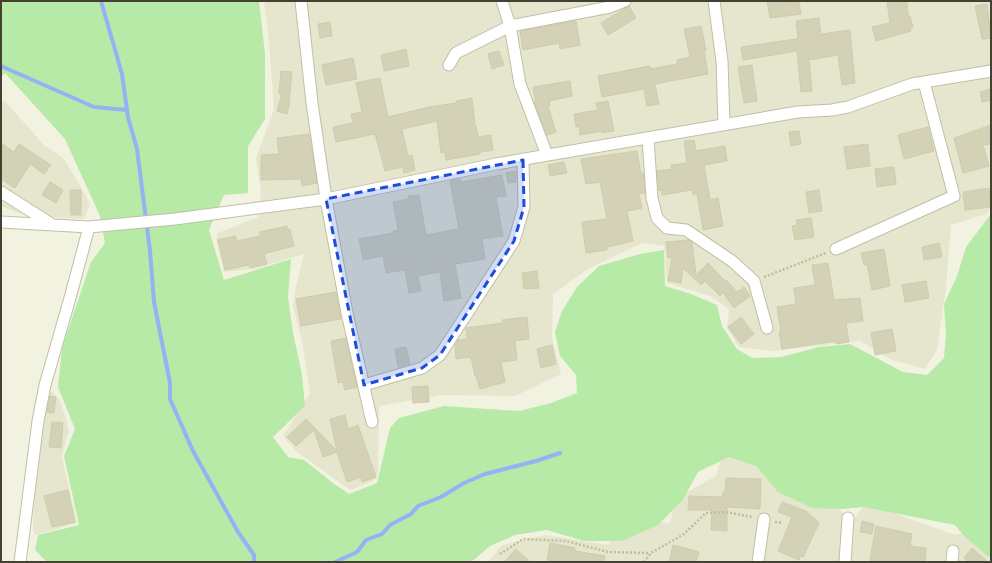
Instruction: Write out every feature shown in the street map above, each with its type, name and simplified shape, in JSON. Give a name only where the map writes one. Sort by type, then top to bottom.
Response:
[{"type":"street","points":[[301,1],[312,103],[326,199],[347,313],[372,422]]},
{"type":"street","points":[[502,1],[510,26],[520,84],[547,155]]},
{"type":"street","points":[[449,65],[456,53],[510,26],[610,7],[625,1]]},
{"type":"street","points":[[714,1],[722,61],[724,124]]},
{"type":"street","points":[[1,222],[89,227],[175,219],[326,199],[547,155],[798,112],[832,110],[848,107],[912,84],[991,72]]},
{"type":"street","points":[[836,249],[954,196],[924,82]]},
{"type":"street","points":[[648,138],[652,198],[657,218],[667,228],[686,230],[732,261],[754,281],[767,328]]},
{"type":"street","points":[[364,384],[422,368],[440,355],[514,241],[524,207],[523,160]]},
{"type":"street","points":[[1,192],[51,224]]},
{"type":"street","points":[[20,562],[38,420],[45,385],[89,227]]},
{"type":"street","points":[[845,562],[848,518]]},
{"type":"street","points":[[758,562],[764,520]]},
{"type":"street","points":[[952,562],[953,551]]},
{"type":"path","points":[[754,281],[836,249]]},
{"type":"path","points":[[644,562],[651,553],[684,534],[706,513],[726,512],[782,523]]},
{"type":"path","points":[[500,554],[523,539],[566,541],[608,552],[651,553]]},
{"type":"highlighted area","points":[[523,160],[524,207],[514,241],[440,355],[422,368],[364,385],[326,199]]},
{"type":"shaded area","points":[[264,1],[991,1],[991,207],[986,214],[951,225],[946,288],[937,350],[925,369],[892,360],[860,341],[773,351],[739,347],[727,328],[729,309],[710,296],[667,283],[664,246],[642,243],[588,269],[553,294],[552,337],[561,374],[515,396],[442,395],[379,406],[378,474],[375,480],[350,490],[297,452],[283,436],[310,393],[302,342],[293,306],[304,254],[254,269],[224,272],[216,239],[218,233],[258,217],[261,193],[256,158],[274,109]]},
{"type":"shaded area","points":[[5,101],[44,145],[64,159],[90,204],[84,219],[24,215],[1,206],[1,102]]},
{"type":"shaded area","points":[[51,391],[60,400],[69,430],[62,457],[77,523],[35,535],[33,528],[34,497],[40,435],[40,393]]},
{"type":"shaded area","points":[[726,444],[854,519],[866,503],[955,535],[973,531],[990,562],[488,562],[502,545],[545,535],[608,545],[630,520],[670,523],[676,498],[716,476]]},
{"type":"green space","points":[[1,1],[259,1],[265,54],[265,119],[248,146],[248,193],[224,195],[209,230],[224,280],[291,259],[288,297],[293,333],[302,375],[305,406],[273,437],[288,457],[304,460],[349,494],[377,483],[390,428],[399,418],[444,406],[519,411],[551,403],[577,393],[576,375],[560,356],[555,332],[562,311],[577,287],[599,266],[640,254],[664,250],[665,286],[691,294],[717,305],[722,326],[737,349],[752,358],[781,357],[819,347],[850,344],[903,372],[927,375],[944,358],[946,334],[944,304],[957,276],[966,247],[991,214],[991,559],[964,536],[955,525],[864,507],[841,509],[812,508],[778,492],[756,466],[729,457],[698,472],[682,501],[658,525],[622,541],[584,541],[547,530],[515,535],[490,546],[470,562],[47,562],[35,550],[38,535],[79,525],[64,456],[75,429],[58,387],[62,348],[91,262],[105,243],[100,216],[65,139],[5,73],[1,77]]},
{"type":"building","points":[[767,1],[784,1],[784,3],[799,1],[801,14],[770,18]]},
{"type":"building","points":[[887,1],[907,1],[908,16],[910,16],[913,27],[910,28],[911,31],[876,41],[872,27],[890,23]]},
{"type":"building","points":[[987,4],[991,38],[982,39],[975,6]]},
{"type":"building","points":[[629,6],[636,18],[608,35],[601,23]]},
{"type":"building","points":[[819,18],[821,34],[850,30],[855,83],[842,85],[838,55],[809,60],[812,91],[801,92],[797,51],[743,60],[741,47],[796,39],[798,38],[796,21]]},
{"type":"building","points":[[576,21],[580,45],[560,49],[559,43],[523,50],[520,31]]},
{"type":"building","points":[[330,22],[332,36],[320,38],[318,24]]},
{"type":"building","points":[[701,26],[706,50],[704,50],[708,74],[655,84],[659,104],[647,106],[644,89],[602,97],[598,76],[650,66],[651,69],[677,64],[677,60],[690,57],[684,29]]},
{"type":"building","points":[[406,49],[409,66],[384,71],[381,55]]},
{"type":"building","points":[[499,51],[504,65],[492,69],[488,54]]},
{"type":"building","points":[[353,58],[357,79],[326,85],[322,65]]},
{"type":"building","points":[[752,65],[757,101],[744,103],[738,67]]},
{"type":"building","points":[[281,71],[292,72],[290,102],[287,114],[277,111],[282,94],[279,94]]},
{"type":"building","points":[[380,78],[388,117],[429,107],[457,103],[456,101],[472,98],[475,126],[478,137],[491,135],[493,150],[480,152],[480,154],[446,160],[445,152],[441,153],[437,121],[402,129],[408,156],[412,155],[415,170],[404,173],[403,167],[385,171],[375,134],[336,142],[333,127],[353,123],[351,114],[362,112],[356,83]]},
{"type":"building","points":[[570,81],[572,96],[549,101],[550,105],[548,106],[556,132],[547,135],[534,102],[536,102],[533,87]]},
{"type":"building","points":[[991,89],[991,100],[982,102],[980,92]]},
{"type":"building","points":[[608,101],[614,131],[602,133],[601,131],[580,135],[579,126],[576,127],[574,114],[598,110],[596,103]]},
{"type":"building","points":[[991,125],[991,144],[983,145],[989,166],[963,173],[954,138]]},
{"type":"building","points":[[928,127],[934,151],[904,159],[898,135]]},
{"type":"building","points":[[799,131],[801,144],[791,146],[789,132]]},
{"type":"building","points":[[309,134],[317,183],[302,186],[301,179],[261,180],[261,155],[279,154],[277,138]]},
{"type":"building","points":[[694,140],[696,151],[725,146],[727,161],[704,165],[710,200],[718,198],[723,226],[703,230],[697,194],[693,194],[692,190],[662,195],[662,190],[659,191],[657,171],[672,169],[671,165],[687,163],[684,141]]},
{"type":"building","points":[[1,143],[14,152],[19,144],[51,165],[44,174],[30,164],[15,188],[1,179]]},
{"type":"building","points":[[868,144],[870,166],[847,169],[844,147]]},
{"type":"building","points":[[637,151],[641,174],[643,173],[645,193],[639,194],[642,208],[627,211],[633,241],[607,247],[607,250],[586,253],[582,222],[607,219],[600,182],[586,184],[581,159]]},
{"type":"building","points":[[564,162],[567,173],[550,176],[548,165]]},
{"type":"building","points":[[894,167],[896,184],[877,187],[875,169]]},
{"type":"building","points":[[516,171],[516,182],[508,183],[506,173]]},
{"type":"building","points":[[502,175],[506,196],[496,197],[503,236],[482,239],[485,259],[455,264],[461,298],[444,301],[440,272],[418,276],[421,291],[409,293],[405,270],[386,273],[383,256],[363,260],[359,239],[393,233],[393,231],[398,230],[393,202],[408,199],[408,196],[419,195],[426,235],[459,229],[450,181],[460,179],[461,182]]},
{"type":"building","points":[[50,182],[63,190],[56,203],[42,195]]},
{"type":"building","points":[[989,188],[991,207],[965,210],[963,192]]},
{"type":"building","points":[[70,190],[81,190],[81,215],[71,215]]},
{"type":"building","points":[[819,190],[822,211],[809,213],[806,192]]},
{"type":"building","points":[[811,218],[814,237],[795,240],[792,226],[797,225],[796,220]]},
{"type":"building","points":[[287,226],[287,229],[290,229],[294,246],[264,254],[267,264],[250,268],[249,265],[225,270],[218,240],[235,236],[237,241],[260,236],[260,232]]},
{"type":"building","points":[[688,240],[692,242],[696,275],[708,263],[737,292],[744,287],[750,296],[734,308],[723,293],[720,296],[705,281],[701,285],[683,268],[681,283],[668,281],[672,257],[668,258],[666,242]]},
{"type":"building","points":[[939,243],[942,257],[924,260],[922,247]]},
{"type":"building","points":[[884,249],[890,286],[872,290],[867,264],[864,265],[861,253]]},
{"type":"building","points":[[828,263],[834,300],[860,298],[863,321],[846,323],[849,342],[836,344],[836,341],[782,349],[777,307],[796,304],[794,288],[815,285],[812,265]]},
{"type":"building","points":[[537,271],[539,288],[524,289],[522,273]]},
{"type":"building","points":[[926,281],[929,298],[905,302],[902,285]]},
{"type":"building","points":[[336,292],[341,319],[301,326],[296,299]]},
{"type":"building","points":[[527,317],[529,339],[515,341],[517,360],[501,362],[505,382],[480,389],[475,376],[471,357],[456,359],[455,345],[458,340],[467,339],[466,328],[503,323],[502,320]]},
{"type":"building","points":[[741,317],[754,334],[741,344],[728,327]]},
{"type":"building","points":[[892,329],[896,351],[875,355],[871,333]]},
{"type":"building","points":[[346,338],[357,387],[345,390],[343,382],[338,383],[331,341]]},
{"type":"building","points":[[552,345],[556,364],[541,368],[537,349]]},
{"type":"building","points":[[406,347],[410,364],[398,367],[395,349]]},
{"type":"building","points":[[428,386],[429,402],[413,403],[412,387]]},
{"type":"building","points":[[50,396],[56,397],[54,413],[47,412]]},
{"type":"building","points":[[345,415],[348,429],[358,425],[376,477],[362,482],[361,477],[347,482],[337,452],[323,457],[314,430],[296,446],[287,437],[306,419],[337,451],[330,419]]},
{"type":"building","points":[[52,422],[63,423],[61,448],[49,447]]},
{"type":"building","points":[[726,478],[761,479],[760,509],[727,507],[727,531],[711,530],[712,510],[688,510],[689,496],[722,497],[723,492],[725,492]]},
{"type":"building","points":[[68,490],[75,522],[52,527],[44,496]]},
{"type":"building","points":[[782,502],[806,511],[819,523],[803,557],[800,556],[799,560],[778,551],[792,517],[778,512]]},
{"type":"building","points":[[862,521],[874,524],[872,534],[860,532]]},
{"type":"building","points":[[876,526],[912,534],[910,546],[926,548],[925,562],[873,562],[870,560]]},
{"type":"building","points":[[550,543],[575,548],[575,551],[605,556],[604,562],[561,562],[547,560]]},
{"type":"building","points":[[673,545],[699,552],[696,562],[669,562]]},
{"type":"building","points":[[972,548],[988,562],[969,562],[964,558]]},
{"type":"building","points":[[516,549],[530,562],[504,562]]},
{"type":"waterway","points":[[101,1],[122,74],[128,117],[137,149],[150,251],[154,302],[170,383],[170,399],[193,451],[238,532],[254,555],[254,562]]},
{"type":"waterway","points":[[1,66],[94,107],[127,110]]},
{"type":"waterway","points":[[335,562],[357,552],[366,540],[382,534],[390,525],[411,514],[418,506],[441,497],[464,483],[485,474],[536,461],[560,453]]}]
